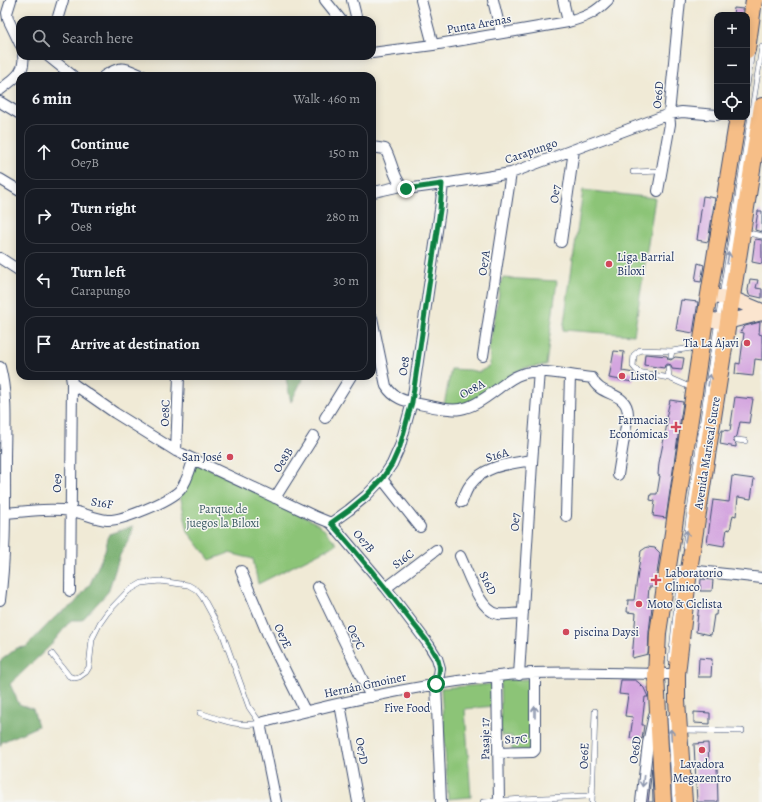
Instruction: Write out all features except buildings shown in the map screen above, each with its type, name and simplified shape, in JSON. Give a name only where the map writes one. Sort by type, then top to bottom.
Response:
[{"type":"main road","points":[[747,48],[754,0]]},
{"type":"main road","name":"Avenida Mariscal Sucre","points":[[684,802],[679,730],[658,633],[695,389],[704,344],[714,321],[718,296],[743,232],[756,169],[762,106]]},
{"type":"main road","name":"Avenida Mariscal Sucre","points":[[663,802],[656,701],[666,675],[685,566],[712,436],[714,321],[738,120]]},
{"type":"street","points":[[11,0],[7,13],[8,19],[16,30]]},
{"type":"street","points":[[58,16],[63,0]]},
{"type":"street","points":[[325,0],[338,16]]},
{"type":"street","points":[[352,0],[356,16]]},
{"type":"street","points":[[422,0],[432,45]]},
{"type":"street","points":[[493,0],[501,33]]},
{"type":"street","points":[[563,0],[568,22]]},
{"type":"street","name":"Punta Arenas","points":[[376,52],[432,45],[568,22],[585,17],[598,10],[608,0]]},
{"type":"street","name":"Oe6D","points":[[658,191],[670,124],[669,114],[680,0]]},
{"type":"street","points":[[20,72],[24,65],[23,60]]},
{"type":"street","points":[[53,60],[68,72]]},
{"type":"street","points":[[111,72],[122,68],[132,72]]},
{"type":"street","points":[[0,90],[16,76]]},
{"type":"street","points":[[0,102],[16,112]]},
{"type":"street","name":"Carapungo","points":[[376,192],[401,186],[406,189],[511,173],[669,114],[682,112],[714,115]]},
{"type":"street","points":[[376,148],[385,149],[401,186]]},
{"type":"street","name":"Oe7","points":[[561,242],[574,150]]},
{"type":"street","name":"Oe7A","points":[[483,356],[511,173]]},
{"type":"street","points":[[0,179],[16,189]]},
{"type":"street","name":"Oe8","points":[[331,523],[360,500],[382,479],[392,464],[400,446],[412,402],[440,210],[442,184]]},
{"type":"street","points":[[0,258],[16,268]]},
{"type":"street","points":[[718,296],[762,312]]},
{"type":"street","points":[[714,321],[762,312]]},
{"type":"street","name":"Oe8A","points":[[376,347],[386,386],[395,397],[448,410],[458,410],[483,400],[514,377],[522,374],[539,371],[592,378],[598,387],[622,400],[628,406],[618,475]]},
{"type":"street","points":[[0,367],[3,376],[5,410],[5,544],[0,600]]},
{"type":"street","name":"Oe7","points":[[519,674],[539,371]]},
{"type":"street","points":[[566,516],[570,376]]},
{"type":"street","name":"Oe7B","points":[[72,380],[115,413],[176,451],[331,523],[386,588],[437,658],[440,668],[436,684],[441,802]]},
{"type":"street","name":"Oe9","points":[[70,591],[72,380]]},
{"type":"street","name":"Oe8C","points":[[176,451],[179,380]]},
{"type":"street","points":[[325,418],[349,380]]},
{"type":"street","name":"Oe8B","points":[[275,498],[314,436]]},
{"type":"street","name":"S16F","points":[[5,512],[47,510],[70,511],[107,520],[117,519],[166,500],[179,490],[186,481],[193,460]]},
{"type":"street","name":"S16A","points":[[462,502],[469,486],[476,478],[486,471],[498,466],[532,460]]},
{"type":"street","points":[[382,479],[420,527]]},
{"type":"street","name":"S16C","points":[[386,588],[436,550]]},
{"type":"street","name":"S16D","points":[[460,556],[480,599],[487,608],[492,612],[500,614],[523,613]]},
{"type":"street","points":[[685,566],[762,578]]},
{"type":"street","name":"Oe7E","points":[[241,571],[270,640],[305,711]]},
{"type":"street","name":"Oe7C","points":[[318,587],[371,697]]},
{"type":"street","name":"Hernán Gmoiner","points":[[260,723],[305,711],[436,684],[519,674],[666,675]]},
{"type":"street","name":"S17C","points":[[498,753],[533,752],[535,750],[535,674]]},
{"type":"street","name":"Pasaje 17","points":[[497,677],[499,800]]},
{"type":"street","name":"Oe6D","points":[[641,802],[648,743],[656,701]]},
{"type":"street","name":"Oe7D","points":[[340,704],[358,802]]},
{"type":"street","points":[[260,723],[276,802]]},
{"type":"lane","points":[[747,84],[759,0]]},
{"type":"lane","points":[[718,296],[762,48]]},
{"type":"lane","points":[[733,187],[742,120]]},
{"type":"lane","points":[[633,172],[661,171]]},
{"type":"lane","points":[[743,232],[762,236]]},
{"type":"lane","points":[[683,554],[714,321]]},
{"type":"lane","points":[[669,598],[704,344],[671,354],[640,350],[634,355],[633,366],[638,372],[669,378],[695,389]]},
{"type":"lane","points":[[668,368],[669,378]]},
{"type":"lane","points":[[737,440],[745,441]]},
{"type":"lane","points":[[52,654],[69,676],[74,678],[79,677],[86,672],[89,667],[92,639],[98,626],[107,613],[128,591],[142,583],[150,582],[160,581],[188,585],[196,590],[203,598],[223,635],[249,707],[260,723],[240,725],[200,713]]},
{"type":"lane","points":[[670,710],[675,802]]},
{"type":"lane","name":"Oe6E","points":[[592,802],[595,711]]},
{"type":"lane","points":[[664,718],[669,802]]},
{"type":"lane","points":[[679,730],[742,731]]},
{"type":"lane","points":[[483,802],[588,796],[593,794]]},
{"type":"green space","name":"Liga Barrial Biloxi","points":[[583,190],[655,198],[634,335],[563,330]]},
{"type":"green space","points":[[502,278],[557,281],[546,365],[525,368],[515,372],[489,392],[461,406],[444,405],[451,369],[479,372],[490,366],[489,346]]},
{"type":"green space","points":[[286,380],[302,380],[291,402]]},
{"type":"green space","name":"Parque de juegos la Biloxi","points":[[193,460],[320,525],[337,544],[258,584],[253,559],[229,553],[210,560],[188,532],[179,490]]},
{"type":"green space","points":[[133,526],[130,538],[120,555],[108,592],[82,620],[71,620],[50,646],[10,684],[19,704],[33,709],[38,726],[2,742],[0,746],[0,661],[17,648],[26,647],[55,617],[74,604],[90,584],[105,551],[109,534]]},
{"type":"green space","points":[[532,679],[533,751],[512,751],[512,736],[501,736],[500,680]]},
{"type":"green space","points":[[493,684],[494,706],[465,709],[471,797],[448,799],[441,688]]},
{"type":"place","name":"Liga Barrial Biloxi","points":[[609,264]]},
{"type":"place","name":"Tia La Ajavi","points":[[747,343]]},
{"type":"place","name":"Listol","points":[[622,376]]},
{"type":"place","name":"Farmacias Económicas","points":[[676,427]]},
{"type":"place","name":"San José","points":[[230,457]]},
{"type":"place","name":"Laboratorio Clinico","points":[[656,580]]},
{"type":"place","name":"Moto & Ciclista","points":[[639,604]]},
{"type":"place","name":"piscina Daysi","points":[[566,632]]},
{"type":"place","name":"Five Food","points":[[407,695]]},
{"type":"place","name":"Lavadora Megazentro","points":[[702,750]]},
{"type":"route","points":[[406,189],[442,184],[440,210],[412,402],[400,446],[392,464],[382,479],[366,496],[331,523],[386,588],[429,645],[437,658],[440,668],[436,684]]}]
